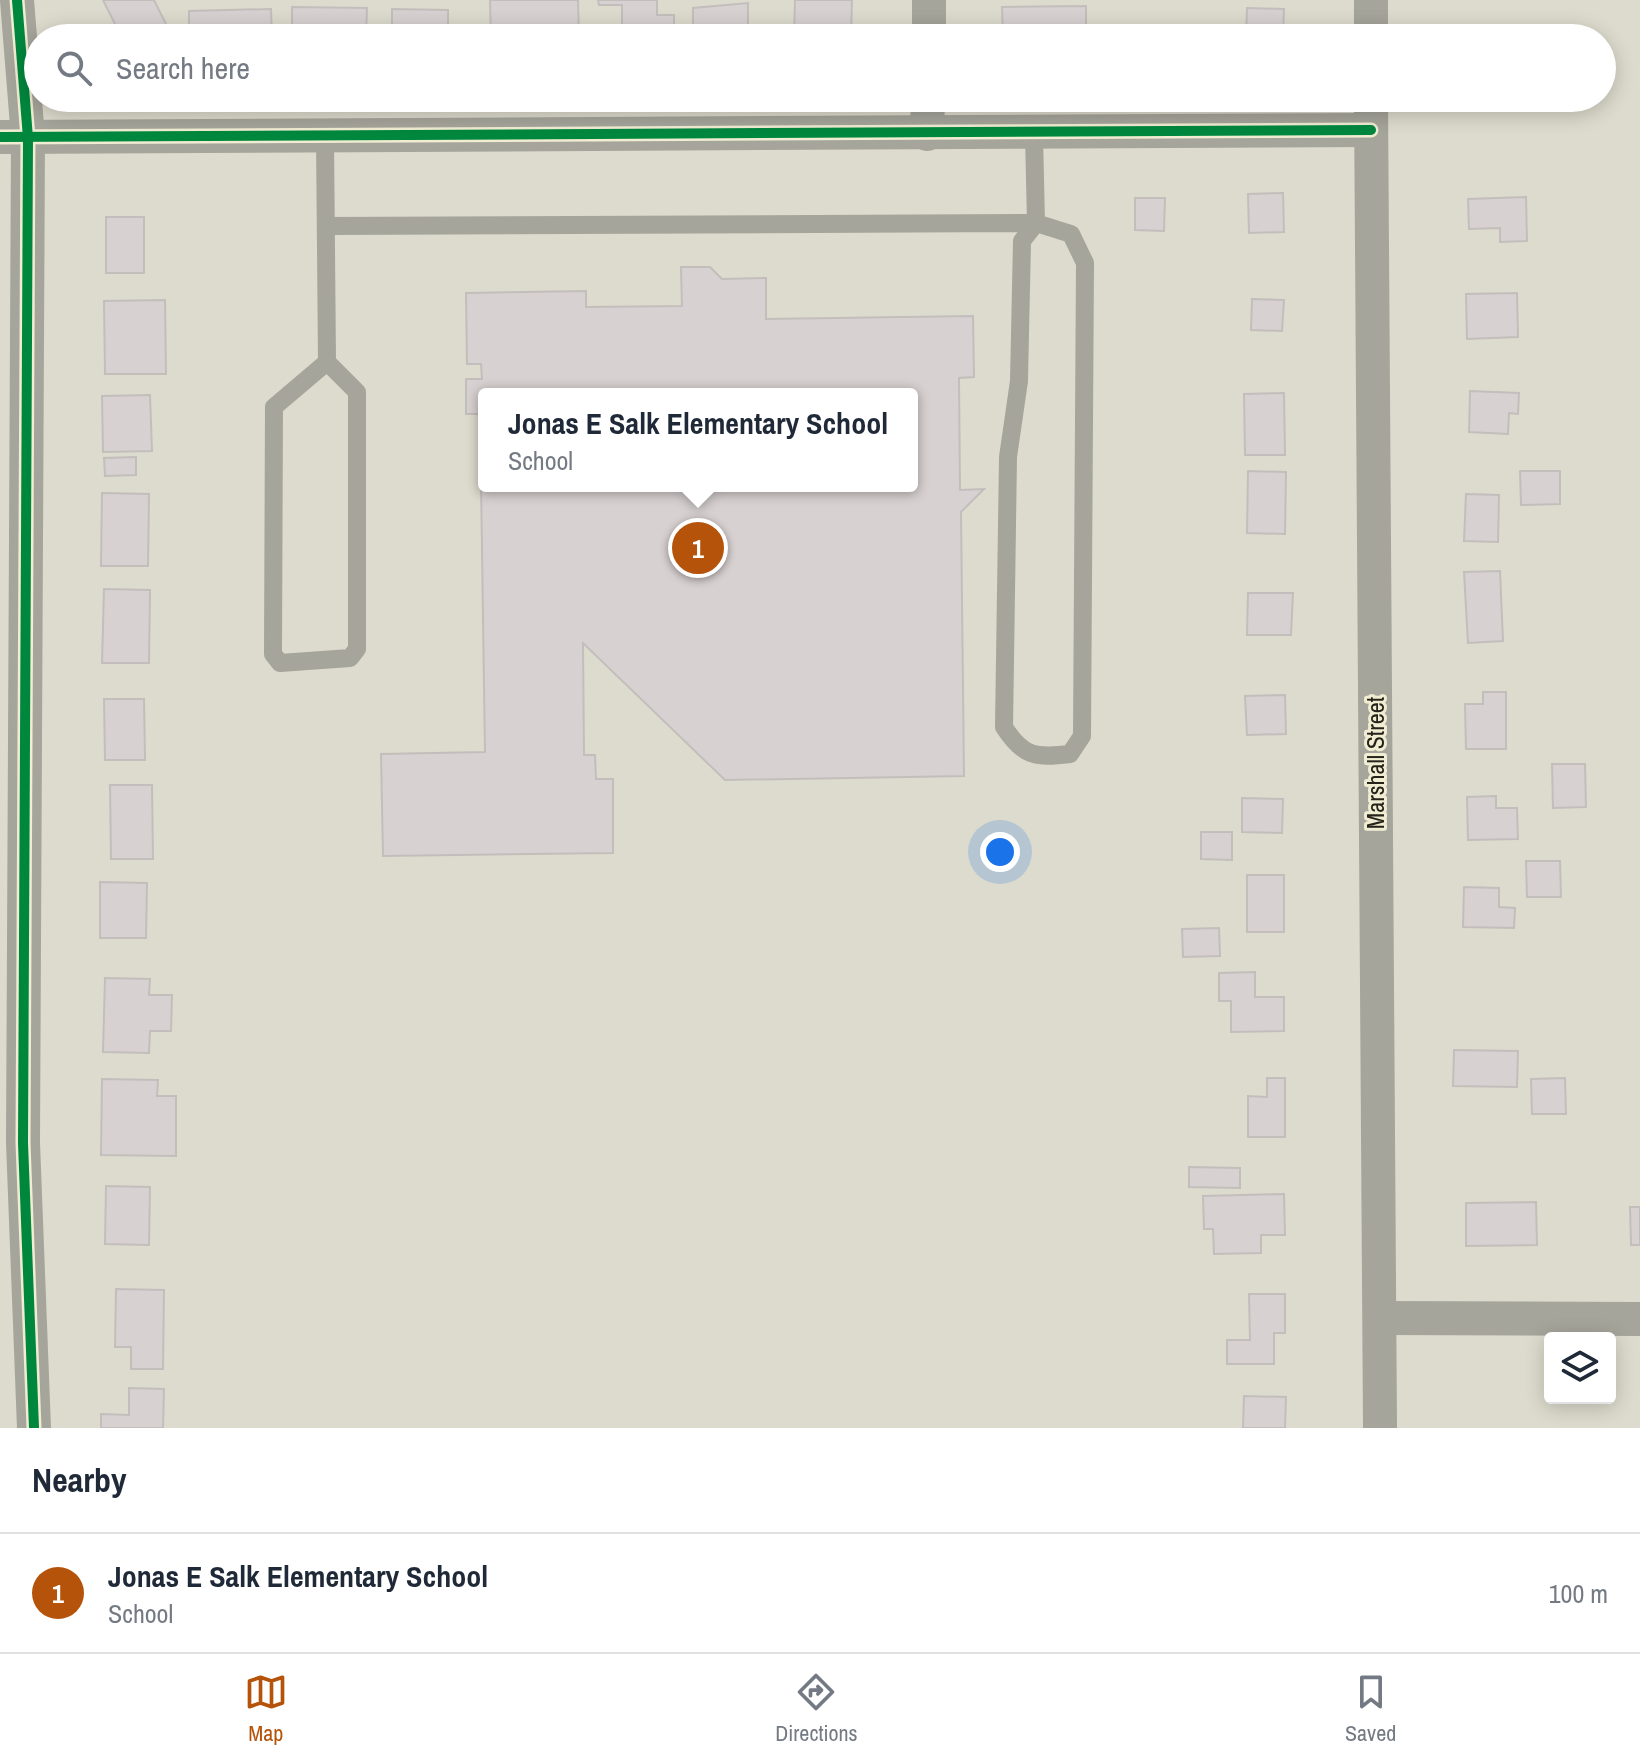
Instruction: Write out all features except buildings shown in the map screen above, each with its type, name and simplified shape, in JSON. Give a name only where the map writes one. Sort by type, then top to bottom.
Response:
[{"type":"street","points":[[17,0],[11,1143],[34,1428]]},
{"type":"street","points":[[929,0],[929,24]]},
{"type":"street","points":[[1371,0],[1371,24]]},
{"type":"street","points":[[927,134],[928,112]]},
{"type":"street","points":[[14,138],[1034,134],[1371,114]]},
{"type":"street","name":"Marshall Street","points":[[1371,114],[1380,1428]]},
{"type":"street","points":[[1380,1318],[1640,1319]]},
{"type":"lane","points":[[326,226],[1036,223],[1071,234],[1085,263],[1082,736],[1070,754],[1043,757],[1017,747],[1004,727],[1008,457],[1019,381],[1022,241],[1036,223],[1034,134]]},
{"type":"lane","points":[[325,137],[327,362],[357,392],[357,649],[350,658],[280,663],[273,654],[274,407],[327,362]]},
{"type":"cycle path","points":[[17,0],[24,88]]},
{"type":"cycle path","points":[[26,112],[23,1143],[34,1428]]},
{"type":"cycle path","points":[[0,137],[1371,130]]},
{"type":"place","name":"Jonas E Salk Elementary School","points":[[698,548]]}]
